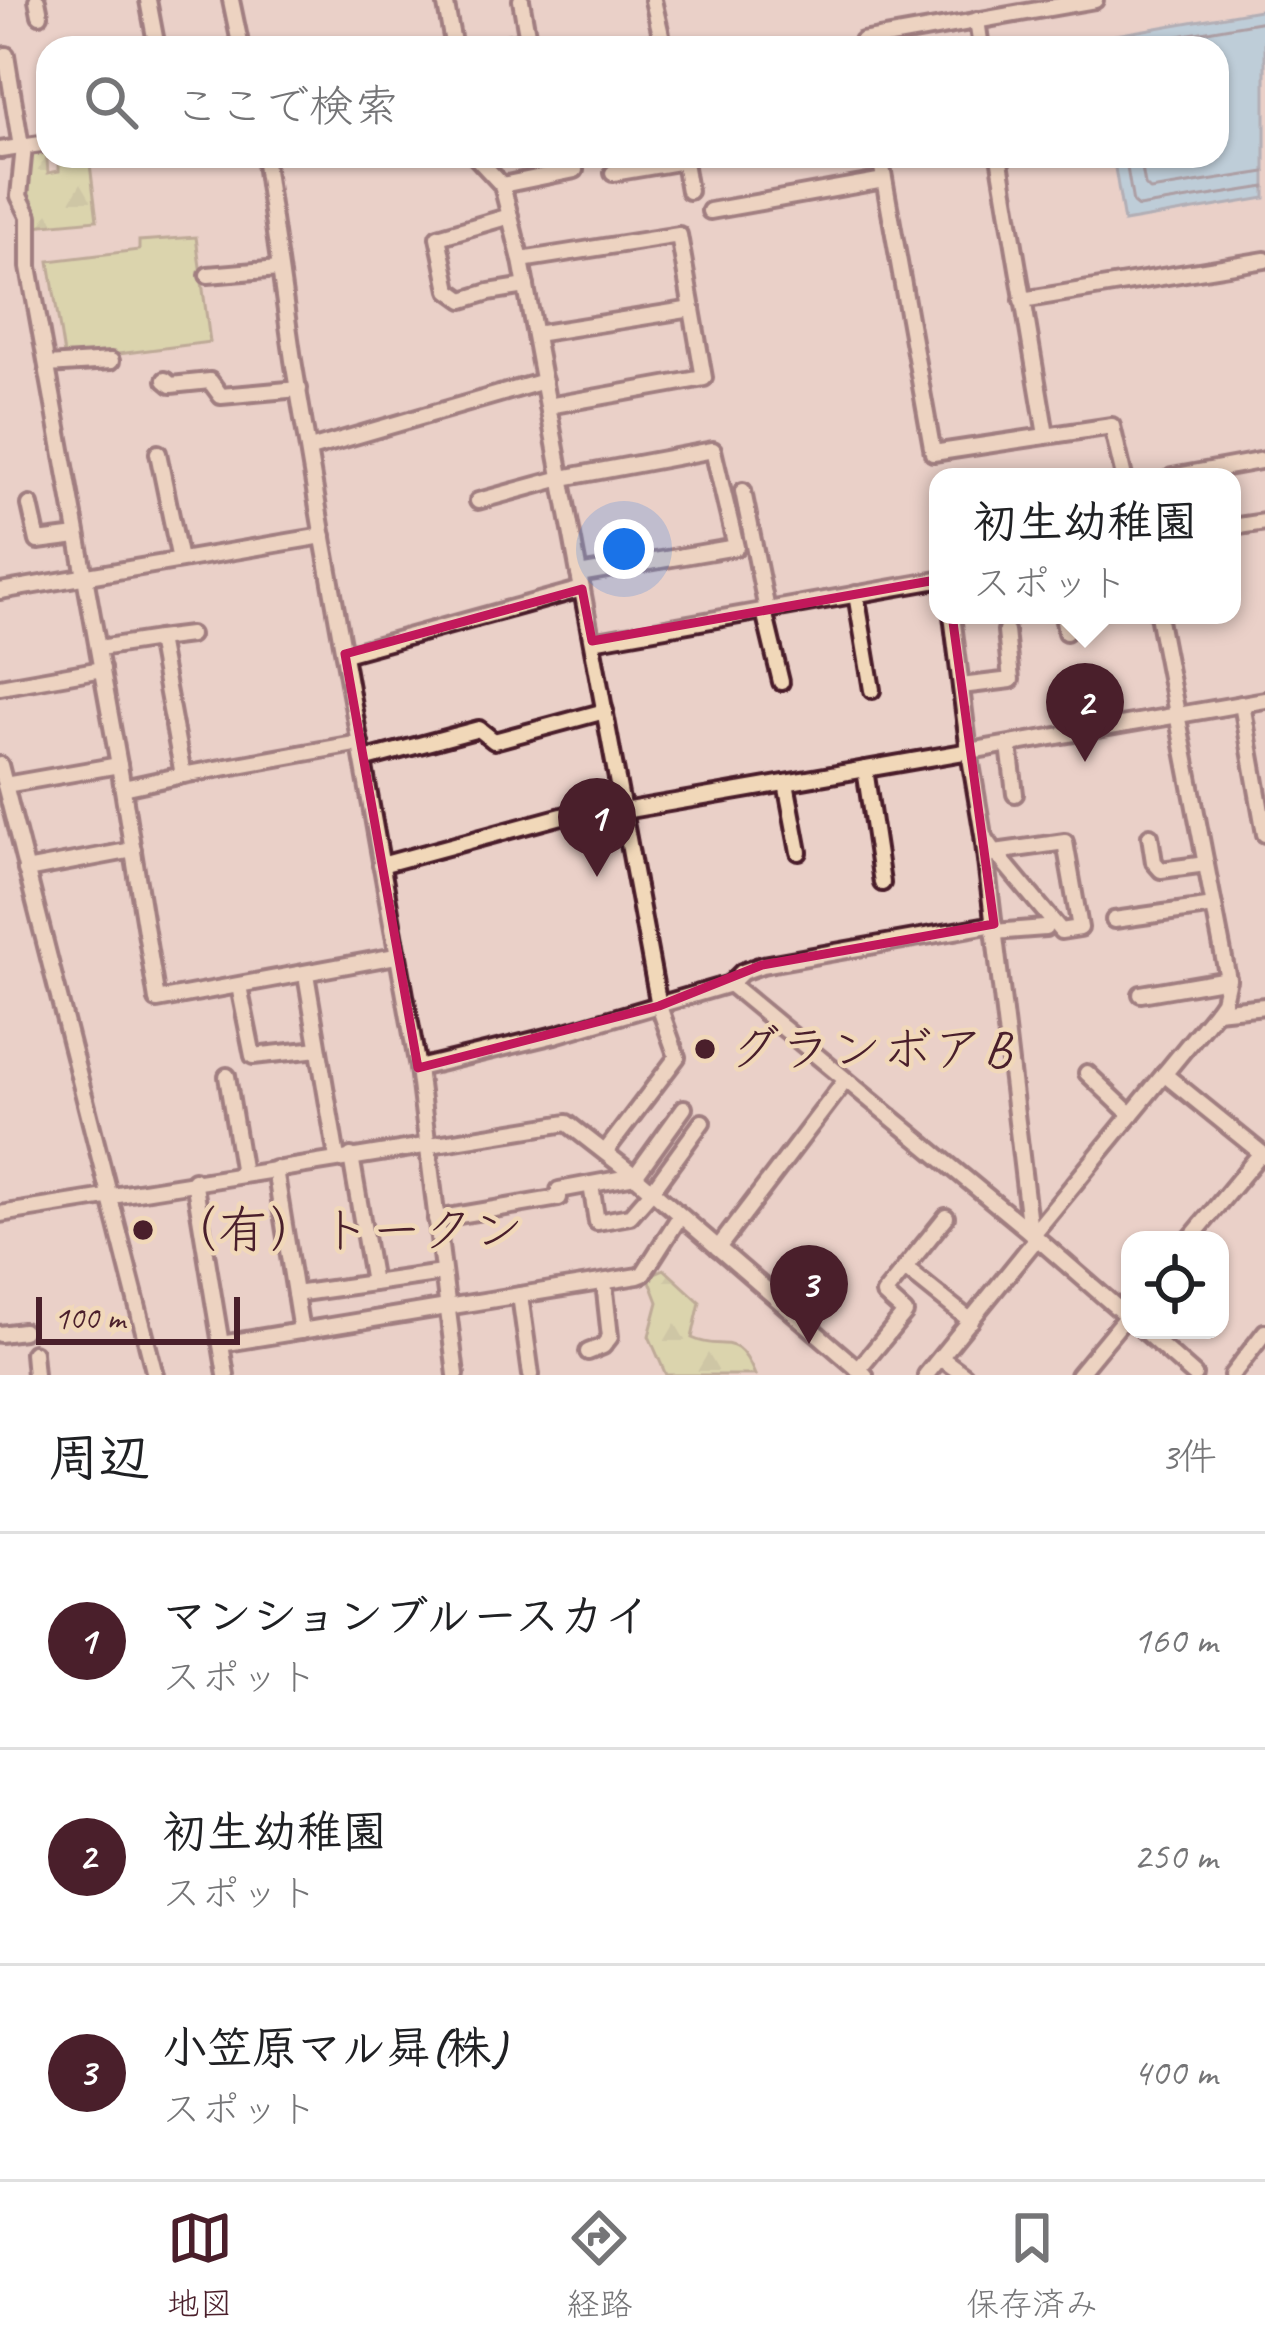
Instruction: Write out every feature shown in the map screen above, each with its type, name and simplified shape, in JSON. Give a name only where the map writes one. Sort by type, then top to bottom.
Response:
[{"type":"street","points":[[148,0],[155,36]]},
{"type":"street","points":[[231,0],[238,36]]},
{"type":"street","points":[[445,0],[452,36]]},
{"type":"street","points":[[520,0],[527,36]]},
{"type":"street","points":[[653,0],[661,36]]},
{"type":"street","points":[[889,36],[1095,0]]},
{"type":"street","points":[[977,20],[980,36]]},
{"type":"street","points":[[6,55],[22,147],[20,196],[29,216],[29,267],[157,1000],[397,956]]},
{"type":"street","points":[[0,150],[36,144]]},
{"type":"street","points":[[266,168],[298,389],[418,1068],[455,1375]]},
{"type":"street","points":[[486,168],[502,185],[521,260],[659,1006],[676,1057],[605,1152]]},
{"type":"street","points":[[502,185],[574,168]]},
{"type":"street","points":[[613,173],[638,168]]},
{"type":"street","points":[[685,168],[689,191]]},
{"type":"street","points":[[882,168],[933,453],[1112,426],[1122,468]]},
{"type":"street","points":[[1001,168],[1046,435]]},
{"type":"street","points":[[710,211],[884,180]]},
{"type":"street","points":[[510,216],[438,237],[449,290],[463,300],[526,286]]},
{"type":"street","points":[[521,260],[679,235],[704,378],[548,406]]},
{"type":"street","points":[[1022,300],[1265,260]]},
{"type":"street","points":[[208,275],[279,269]]},
{"type":"street","points":[[535,334],[692,309]]},
{"type":"street","points":[[46,364],[111,361]]},
{"type":"street","points":[[165,380],[171,385],[210,381],[221,396],[298,389]]},
{"type":"street","points":[[310,449],[544,381]]},
{"type":"street","points":[[345,654],[581,581],[736,547],[713,450],[562,478],[478,501]]},
{"type":"street","points":[[158,453],[180,560]]},
{"type":"street","points":[[1223,468],[1265,460]]},
{"type":"street","points":[[743,491],[781,682]]},
{"type":"street","points":[[29,505],[38,542],[77,536]]},
{"type":"street","points":[[0,592],[323,536]]},
{"type":"street","points":[[592,641],[929,582]]},
{"type":"street","points":[[856,594],[872,690]]},
{"type":"street","points":[[953,624],[1033,1235]]},
{"type":"street","points":[[1065,624],[1066,632]]},
{"type":"street","points":[[926,1375],[1223,1001],[1228,979],[1160,624]]},
{"type":"street","points":[[961,686],[1011,680],[1006,632]]},
{"type":"street","points":[[99,648],[190,635]]},
{"type":"street","points":[[158,639],[182,775]]},
{"type":"street","points":[[0,687],[102,669]]},
{"type":"street","points":[[381,865],[622,806],[786,783],[1265,700]]},
{"type":"street","points":[[1242,704],[1265,834]]},
{"type":"street","points":[[123,788],[479,729],[494,741],[605,711]]},
{"type":"street","points":[[1009,745],[1015,794]]},
{"type":"street","points":[[0,765],[155,1375]]},
{"type":"street","points":[[5,785],[119,765]]},
{"type":"street","points":[[865,769],[882,883]]},
{"type":"street","points":[[786,783],[800,852]]},
{"type":"street","points":[[983,835],[995,852],[1060,931],[1080,928],[1065,842],[995,852]]},
{"type":"street","points":[[1150,836],[1160,870],[1206,864]]},
{"type":"street","points":[[26,870],[133,850]]},
{"type":"street","points":[[1114,920],[1214,906]]},
{"type":"street","points":[[418,1068],[659,1006],[730,984],[761,965],[994,928],[1045,928]]},
{"type":"street","points":[[306,974],[318,1048],[373,1282]]},
{"type":"street","points":[[1141,994],[1228,979]]},
{"type":"street","points":[[730,984],[1121,1309]]},
{"type":"street","points":[[239,986],[253,1057],[318,1048]]},
{"type":"street","points":[[1216,1011],[1265,1006]]},
{"type":"street","points":[[1087,1073],[1131,1115]]},
{"type":"street","points":[[1164,1074],[1263,1154],[1197,1231]]},
{"type":"street","points":[[227,1076],[243,1174]]},
{"type":"street","points":[[718,1247],[845,1081]]},
{"type":"street","points":[[436,1219],[559,1198],[559,1190],[635,1176],[684,1108]]},
{"type":"street","points":[[591,1185],[597,1222],[630,1216],[702,1122]]},
{"type":"street","points":[[0,1214],[567,1123],[862,1372],[905,1313],[884,1294],[946,1216]]},
{"type":"street","points":[[274,1169],[301,1331]]},
{"type":"street","points":[[194,1180],[226,1375]]},
{"type":"street","points":[[221,1344],[644,1274],[680,1216]]},
{"type":"street","points":[[905,1268],[971,1321]]},
{"type":"street","points":[[295,1294],[442,1273]]},
{"type":"street","points":[[588,1352],[610,1337],[604,1282]]},
{"type":"street","points":[[520,1295],[531,1375]]},
{"type":"street","points":[[1078,1375],[1121,1325]]},
{"type":"street","points":[[0,1334],[23,1331]]},
{"type":"street","points":[[1232,1375],[1265,1332]]},
{"type":"street","points":[[1153,1339],[1194,1375]]},
{"type":"street","points":[[32,1354],[35,1375]]},
{"type":"street","points":[[940,1358],[964,1375]]},
{"type":"highlighted area","points":[[947,578],[994,924],[762,965],[659,1006],[418,1068],[345,654],[582,589],[592,641]]},
{"type":"green space","points":[[36,149],[36,168],[48,168],[48,173],[59,168],[90,168],[97,220],[34,226],[24,196],[28,150]]},
{"type":"green space","points":[[196,237],[210,342],[65,361],[49,261],[139,250],[139,241]]},
{"type":"green space","points":[[664,1269],[700,1302],[692,1338],[735,1347],[755,1375],[666,1375],[649,1336],[658,1302],[650,1281],[652,1274]]},
{"type":"water","points":[[1265,9],[1265,198],[1124,222],[1115,168],[1229,168],[1229,36],[1110,36]]},
{"type":"place","name":"初生幼稚園","points":[[1085,762]]},
{"type":"place","name":"マンションブルースカイ","points":[[597,877]]},
{"type":"place","name":"グランボアB","points":[[705,1049]]},
{"type":"place","name":"（有）トークン","points":[[143,1230]]},
{"type":"place","name":"小笠原マル曻(株)","points":[[809,1344]]}]
